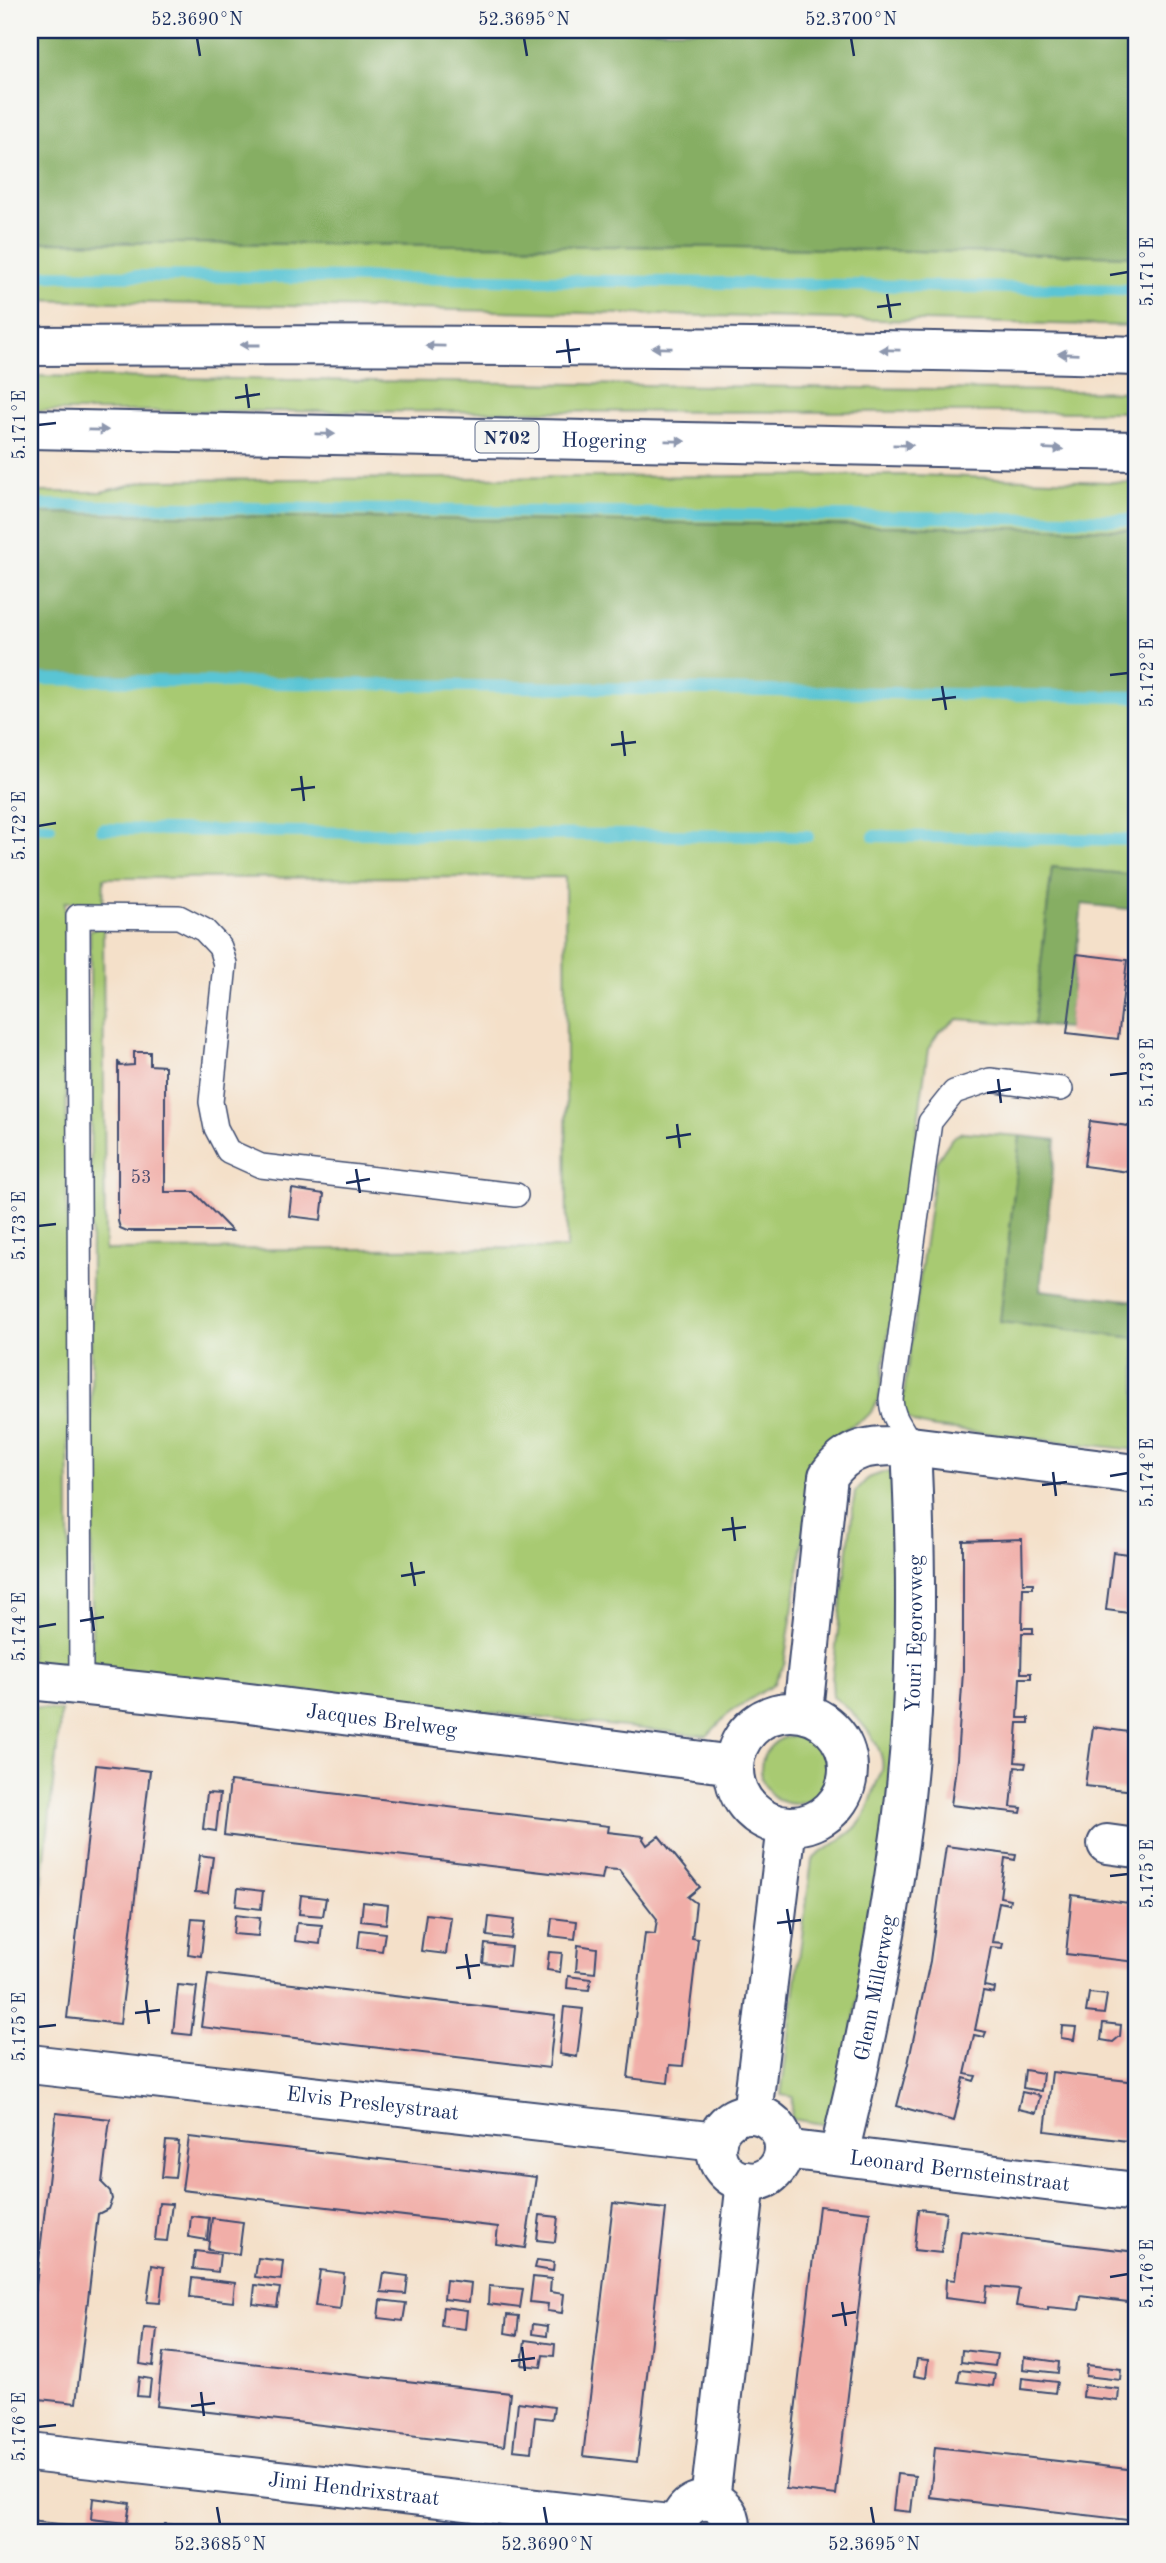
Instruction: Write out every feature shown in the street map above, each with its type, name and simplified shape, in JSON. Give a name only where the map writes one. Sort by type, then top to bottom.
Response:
[{"type":"main road","points":[[30,346],[332,345],[958,350],[1136,356]]},
{"type":"main road","name":"Hogering","points":[[30,429],[1136,451]]},
{"type":"main road","points":[[803,1711],[828,1476],[840,1460],[854,1452],[875,1446],[911,1446],[1136,1474]]},
{"type":"main road","name":"Youri Egorovweg","points":[[902,1821],[914,1640],[915,1534],[911,1446]]},
{"type":"main road","name":"Jacques Brelweg","points":[[30,1680],[246,1703],[734,1765]]},
{"type":"main road","points":[[783,1711],[803,1711],[823,1720],[839,1735],[848,1755],[849,1776],[842,1797],[828,1814],[809,1824],[787,1826],[770,1822],[754,1813],[742,1800],[734,1765],[738,1746],[749,1729],[764,1717],[783,1711]]},
{"type":"main road","name":"Glenn Millerweg","points":[[839,2154],[877,1986],[902,1821]]},
{"type":"main road","points":[[752,2114],[787,1826]]},
{"type":"main road","name":"Elvis Presleystraat","points":[[30,2064],[717,2142]]},
{"type":"main road","points":[[752,2114],[766,2118],[777,2128],[784,2149],[780,2163],[772,2174],[759,2180],[746,2181],[725,2171],[718,2157],[717,2142],[721,2130],[729,2121],[740,2115],[752,2114]]},
{"type":"main road","name":"Leonard Bernsteinstraat","points":[[784,2149],[1136,2192]]},
{"type":"main road","points":[[709,2501],[746,2181]]},
{"type":"main road","name":"Jimi Hendrixstraat","points":[[30,2452],[678,2529]]},
{"type":"main road","points":[[678,2529],[681,2515],[688,2507],[709,2501],[727,2512],[735,2533]]},
{"type":"lane","points":[[81,1685],[78,916],[179,917],[204,930],[220,947],[225,964],[211,1102],[215,1128],[228,1151],[261,1166],[516,1195]]},
{"type":"lane","points":[[911,1446],[903,1428],[892,1415],[891,1399],[930,1122],[954,1092],[990,1080],[1061,1089]]},
{"type":"green space","points":[[30,30],[1136,30],[1136,256],[733,247],[30,242]]},
{"type":"green space","points":[[30,242],[733,247],[1136,256],[1136,326],[30,300]]},
{"type":"green space","points":[[30,376],[1136,392],[1136,412],[30,411]]},
{"type":"green space","points":[[913,475],[1136,483],[1136,530],[30,513],[30,492],[101,492],[150,480]]},
{"type":"green space","points":[[30,513],[1136,530],[1136,693],[30,674]]},
{"type":"green space","points":[[30,674],[1136,693],[1136,875],[1052,867],[1034,1025],[958,1019],[939,1032],[928,1049],[880,1394],[866,1417],[829,1442],[814,1467],[784,1665],[773,1685],[730,1712],[707,1736],[92,1669],[90,931],[103,925],[105,1250],[567,1248],[565,877],[104,878],[103,905],[65,902],[70,1667],[30,1663]]},
{"type":"green space","points":[[1052,867],[1136,875],[1136,910],[1082,904],[1068,1028],[1034,1025]]},
{"type":"green space","points":[[962,1132],[1020,1136],[1000,1322],[1136,1338],[1136,1450],[936,1428],[915,1423],[904,1413],[902,1407],[936,1162],[952,1138]]},
{"type":"green space","points":[[1020,1136],[1056,1140],[1040,1290],[1136,1301],[1136,1338],[1000,1322]]},
{"type":"green space","points":[[885,1472],[907,1474],[893,1806],[835,2126],[791,2119],[793,2097],[781,2095],[812,1860],[859,1824],[882,1770],[882,1760],[873,1739],[858,1719],[833,1697],[832,1679],[855,1492],[868,1478]]},
{"type":"green space","points":[[30,1707],[61,1711],[30,1996]]},
{"type":"green space","points":[[795,1736],[808,1739],[819,1746],[826,1757],[829,1770],[826,1783],[819,1794],[808,1801],[795,1804],[782,1801],[771,1794],[764,1783],[761,1770],[764,1757],[771,1746],[782,1739]]},
{"type":"building","points":[[1077,954],[1127,960],[1118,1039],[1067,1033]]},
{"type":"building","points":[[134,1052],[150,1052],[150,1065],[165,1066],[165,1192],[194,1192],[232,1231],[127,1231],[120,1228],[118,1061],[120,1066],[134,1065]]},
{"type":"building","points":[[1090,1121],[1136,1127],[1136,1173],[1084,1166]]},
{"type":"building","points":[[292,1189],[324,1194],[321,1220],[289,1216]]},
{"type":"building","points":[[1022,1539],[1023,1583],[1033,1583],[1033,1588],[1023,1588],[1022,1628],[1033,1628],[1033,1633],[1022,1633],[1021,1673],[1031,1673],[1031,1678],[1020,1678],[1018,1718],[1029,1718],[1029,1723],[1018,1723],[1015,1762],[1026,1763],[1025,1768],[1015,1767],[1011,1807],[1022,1808],[1021,1813],[951,1805],[963,1672],[963,1541]]},
{"type":"building","points":[[1113,1552],[1136,1555],[1136,1614],[1106,1610]]},
{"type":"building","points":[[1093,1727],[1136,1733],[1136,1791],[1085,1786]]},
{"type":"building","points":[[96,1765],[150,1771],[120,2024],[67,2018]]},
{"type":"building","points":[[230,1781],[609,1826],[608,1832],[644,1836],[647,1845],[659,1836],[700,1887],[688,1897],[696,1903],[692,1938],[698,1939],[683,2066],[670,2065],[668,2083],[628,2078],[645,1933],[655,1934],[657,1919],[619,1870],[604,1869],[602,1879],[224,1835]]},
{"type":"building","points":[[207,1793],[220,1794],[216,1831],[203,1829]]},
{"type":"building","points":[[946,1846],[1016,1855],[1015,1860],[1005,1858],[1000,1897],[1010,1899],[1009,1904],[999,1902],[992,1942],[1003,1943],[1002,1948],[991,1947],[984,1986],[995,1988],[994,1993],[983,1991],[975,2030],[986,2032],[984,2037],[974,2035],[965,2074],[976,2076],[974,2081],[964,2078],[954,2121],[897,2106],[930,1961]]},
{"type":"building","points":[[200,1855],[213,1857],[208,1893],[195,1892]]},
{"type":"building","points":[[238,1888],[263,1891],[261,1909],[236,1906]]},
{"type":"building","points":[[301,1895],[326,1898],[323,1916],[299,1914]]},
{"type":"building","points":[[1072,1895],[1136,1904],[1136,1962],[1066,1954]]},
{"type":"building","points":[[363,1902],[388,1905],[386,1924],[361,1921]]},
{"type":"building","points":[[426,1914],[451,1917],[446,1954],[421,1951]]},
{"type":"building","points":[[235,1915],[260,1918],[258,1936],[233,1934]]},
{"type":"building","points":[[489,1917],[514,1920],[511,1939],[487,1936]]},
{"type":"building","points":[[192,1918],[205,1919],[201,1956],[188,1954]]},
{"type":"building","points":[[552,1918],[577,1921],[575,1939],[550,1936]]},
{"type":"building","points":[[297,1923],[322,1925],[320,1944],[295,1941]]},
{"type":"building","points":[[360,1930],[385,1933],[382,1951],[358,1948]]},
{"type":"building","points":[[485,1944],[511,1947],[509,1966],[483,1963]]},
{"type":"building","points":[[578,1945],[597,1948],[595,1973],[576,1971]]},
{"type":"building","points":[[549,1952],[562,1953],[560,1972],[547,1970]]},
{"type":"building","points":[[208,1974],[555,2015],[549,2068],[201,2027]]},
{"type":"building","points":[[568,1976],[591,1979],[589,1990],[567,1988]]},
{"type":"building","points":[[178,1985],[197,1987],[191,2035],[173,2033]]},
{"type":"building","points":[[1089,1993],[1107,1995],[1104,2014],[1086,2012]]},
{"type":"building","points":[[564,2007],[583,2009],[577,2057],[559,2054]]},
{"type":"building","points":[[1103,2023],[1121,2025],[1120,2036],[1113,2042],[1101,2040]]},
{"type":"building","points":[[1062,2026],[1076,2027],[1074,2040],[1061,2038]]},
{"type":"building","points":[[1025,2070],[1043,2073],[1041,2091],[1023,2088]]},
{"type":"building","points":[[1052,2072],[1136,2082],[1136,2142],[1045,2131]]},
{"type":"building","points":[[1022,2092],[1040,2096],[1036,2113],[1018,2109]]},
{"type":"building","points":[[56,2113],[110,2119],[102,2183],[110,2191],[112,2199],[108,2209],[98,2214],[76,2403],[30,2398],[30,2338]]},
{"type":"building","points":[[189,2137],[536,2177],[525,2248],[496,2244],[498,2227],[182,2190]]},
{"type":"building","points":[[166,2141],[179,2142],[175,2178],[162,2177]]},
{"type":"building","points":[[159,2203],[172,2204],[167,2241],[155,2240]]},
{"type":"building","points":[[613,2203],[666,2209],[637,2462],[583,2456]]},
{"type":"building","points":[[819,2206],[870,2212],[836,2495],[786,2489]]},
{"type":"building","points":[[918,2209],[946,2212],[941,2253],[914,2250]]},
{"type":"building","points":[[540,2215],[558,2217],[555,2242],[537,2240]]},
{"type":"building","points":[[191,2216],[209,2218],[207,2240],[189,2237]]},
{"type":"building","points":[[212,2218],[243,2222],[239,2254],[208,2250]]},
{"type":"building","points":[[961,2231],[1136,2252],[1136,2303],[1081,2296],[1079,2310],[1048,2307],[1048,2310],[1016,2306],[1019,2289],[987,2286],[985,2303],[945,2298],[946,2279],[955,2280]]},
{"type":"building","points":[[195,2251],[220,2254],[218,2272],[193,2269]]},
{"type":"building","points":[[258,2258],[283,2261],[281,2280],[255,2277]]},
{"type":"building","points":[[537,2260],[554,2262],[553,2271],[535,2268]]},
{"type":"building","points":[[152,2265],[164,2267],[160,2303],[147,2302]]},
{"type":"building","points":[[320,2270],[344,2273],[340,2309],[315,2306]]},
{"type":"building","points":[[384,2273],[408,2276],[406,2294],[381,2292]]},
{"type":"building","points":[[533,2277],[551,2279],[550,2292],[564,2294],[562,2313],[547,2311],[548,2304],[530,2302]]},
{"type":"building","points":[[192,2278],[235,2283],[233,2302],[190,2297]]},
{"type":"building","points":[[446,2280],[471,2283],[469,2302],[444,2299]]},
{"type":"building","points":[[255,2285],[280,2288],[277,2307],[253,2304]]},
{"type":"building","points":[[489,2286],[523,2289],[520,2308],[488,2304]]},
{"type":"building","points":[[380,2300],[406,2303],[403,2321],[378,2318]]},
{"type":"building","points":[[443,2307],[467,2310],[465,2329],[441,2326]]},
{"type":"building","points":[[507,2315],[519,2316],[517,2335],[505,2333]]},
{"type":"building","points":[[533,2324],[548,2326],[547,2336],[532,2334]]},
{"type":"building","points":[[144,2328],[157,2329],[153,2366],[140,2364]]},
{"type":"building","points":[[525,2340],[555,2344],[554,2356],[543,2355],[541,2367],[522,2365]]},
{"type":"building","points":[[962,2350],[997,2354],[995,2366],[961,2362]]},
{"type":"building","points":[[163,2353],[510,2393],[504,2446],[157,2406]]},
{"type":"building","points":[[1024,2357],[1059,2362],[1058,2373],[1023,2369]]},
{"type":"building","points":[[917,2359],[928,2360],[926,2378],[914,2376]]},
{"type":"building","points":[[1087,2365],[1121,2369],[1120,2380],[1086,2376]]},
{"type":"building","points":[[960,2370],[995,2374],[993,2386],[958,2382]]},
{"type":"building","points":[[139,2377],[151,2379],[149,2397],[137,2396]]},
{"type":"building","points":[[1022,2378],[1057,2382],[1055,2393],[1021,2389]]},
{"type":"building","points":[[1084,2385],[1119,2389],[1118,2401],[1083,2397]]},
{"type":"building","points":[[518,2402],[554,2407],[552,2419],[535,2417],[531,2452],[513,2450]]},
{"type":"building","points":[[935,2447],[1136,2470],[1136,2521],[930,2497]]},
{"type":"building","points":[[897,2474],[915,2476],[911,2512],[893,2510]]},
{"type":"building","points":[[93,2498],[130,2503],[127,2523],[91,2519]]},
{"type":"building","points":[[30,2521],[66,2525],[65,2533],[30,2533]]},
{"type":"building","points":[[165,2524],[226,2531],[226,2533],[164,2533]]},
{"type":"waterway","points":[[30,275],[486,279],[1136,290]]},
{"type":"waterway","points":[[30,505],[1136,520]]},
{"type":"waterway","points":[[30,679],[1136,697]]},
{"type":"waterway","points":[[30,826],[50,827]]},
{"type":"waterway","points":[[102,829],[808,836]]},
{"type":"waterway","points":[[874,836],[1136,840]]}]
